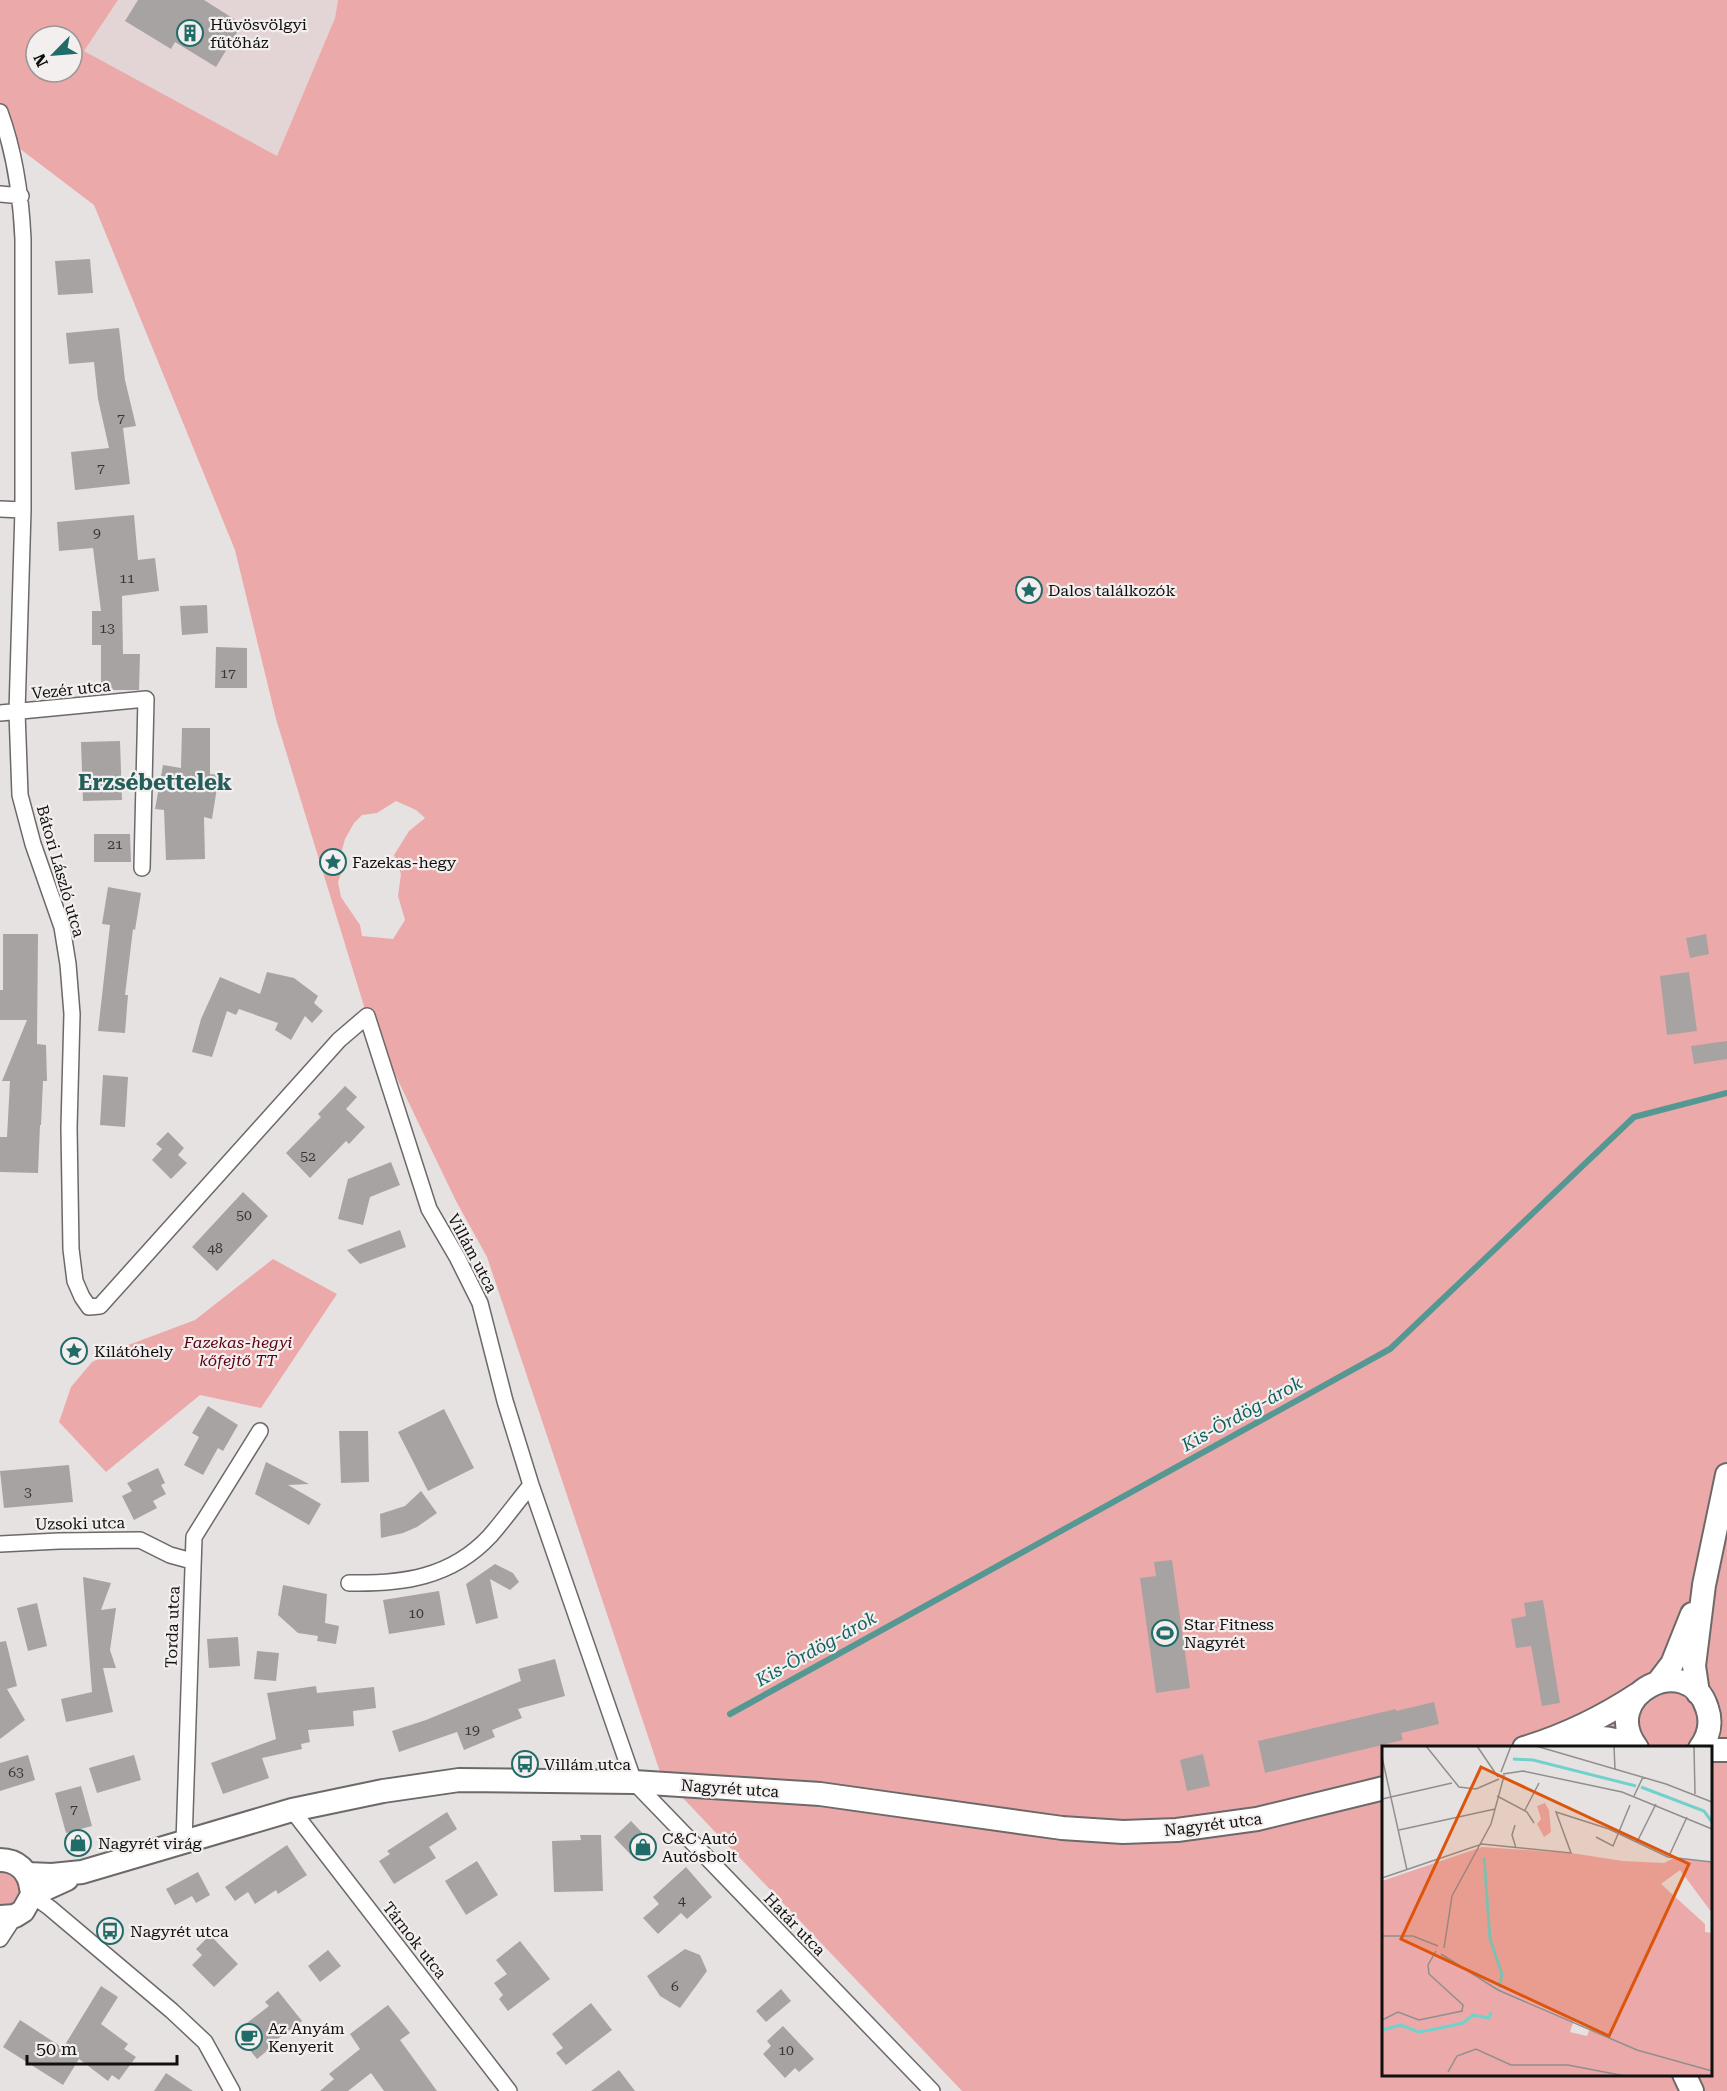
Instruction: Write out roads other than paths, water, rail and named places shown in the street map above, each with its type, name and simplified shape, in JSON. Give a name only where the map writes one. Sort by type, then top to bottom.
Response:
[{"type":"street","name":"Bátori László utca","points":[[0,112],[11,142],[21,196],[23,239],[23,510],[17,712],[20,795],[33,844],[62,927],[68,964],[72,1014],[69,1128],[71,1249],[75,1281],[81,1296],[89,1307],[100,1306],[339,1040],[367,1016]]},
{"type":"street","points":[[0,194],[21,196]]},
{"type":"street","points":[[0,509],[23,510]]},
{"type":"street","name":"Vezér utca","points":[[0,713],[146,699],[142,868]]},
{"type":"street","name":"Villám utca","points":[[367,1016],[429,1209],[457,1257],[480,1304],[531,1485],[634,1782]]},
{"type":"street","name":"Torda utca","points":[[184,1843],[194,1537],[260,1431]]},
{"type":"street","points":[[1701,1746],[1709,1730],[1709,1717],[1706,1706],[1698,1693],[1694,1666],[1704,1585],[1727,1475]]},
{"type":"street","points":[[348,1583],[402,1582],[448,1568],[469,1555],[489,1537],[531,1485]]},
{"type":"street","name":"Uzsoki utca","points":[[0,1544],[140,1540],[170,1555],[192,1561]]},
{"type":"street","points":[[1659,1681],[1672,1664],[1704,1585]]},
{"type":"street","points":[[1534,1745],[1613,1710],[1646,1687],[1659,1681],[1675,1681],[1685,1684],[1698,1693]]},
{"type":"street","points":[[1636,1746],[1627,1725],[1629,1711],[1638,1694]]},
{"type":"street","points":[[1709,1717],[1727,1731]]},
{"type":"street","points":[[1534,1745],[1585,1737],[1614,1738],[1634,1746]]},
{"type":"street","name":"Nagyrét utca","points":[[17,1913],[55,1884],[82,1872],[292,1810],[383,1791],[459,1780],[634,1782],[820,1794],[1062,1828],[1124,1832],[1177,1830],[1257,1819],[1382,1788]]},
{"type":"street","name":"Határ utca","points":[[634,1782],[932,2091]]},
{"type":"street","name":"Tárnok utca","points":[[292,1810],[509,2091]]},
{"type":"street","name":"Nagyrét utca","points":[[0,1860],[13,1862],[17,1913]]},
{"type":"street","name":"Nagyrét utca","points":[[17,1913],[52,1875],[82,1872]]},
{"type":"street","points":[[17,1913],[33,1909],[65,1921],[205,2043],[232,2091]]},
{"type":"street","points":[[17,1913],[65,1921]]},
{"type":"street","points":[[1685,2076],[1692,2091]]},
{"type":"waterway","name":"Kis-Ördög-árok","points":[[730,1714],[1390,1349],[1634,1117],[1727,1093]]},
{"type":"place","name":"Hűvösvölgyi fűtőház","points":[[190,33]]},
{"type":"place","name":"Dalos találkozók","points":[[1029,590]]},
{"type":"place","name":"Fazekas-hegy","points":[[333,862]]},
{"type":"place","name":"Kilátóhely","points":[[74,1351]]},
{"type":"place","name":"Star Fitness Nagyrét","points":[[1165,1633]]},
{"type":"place","name":"Villám utca","points":[[525,1764]]},
{"type":"place","name":"Nagyrét virág","points":[[78,1843]]},
{"type":"place","name":"C&C Autó Autósbolt","points":[[643,1847]]},
{"type":"place","name":"Nagyrét utca","points":[[110,1931]]},
{"type":"place","name":"Az Anyám Kenyerit","points":[[249,2037]]},
{"type":"district","name":"Erzsébettelek","points":[[155,782]]},
{"type":"park label","name":"Fazekas-hegyi kőfejtő TT","points":[[238,1351]]}]
